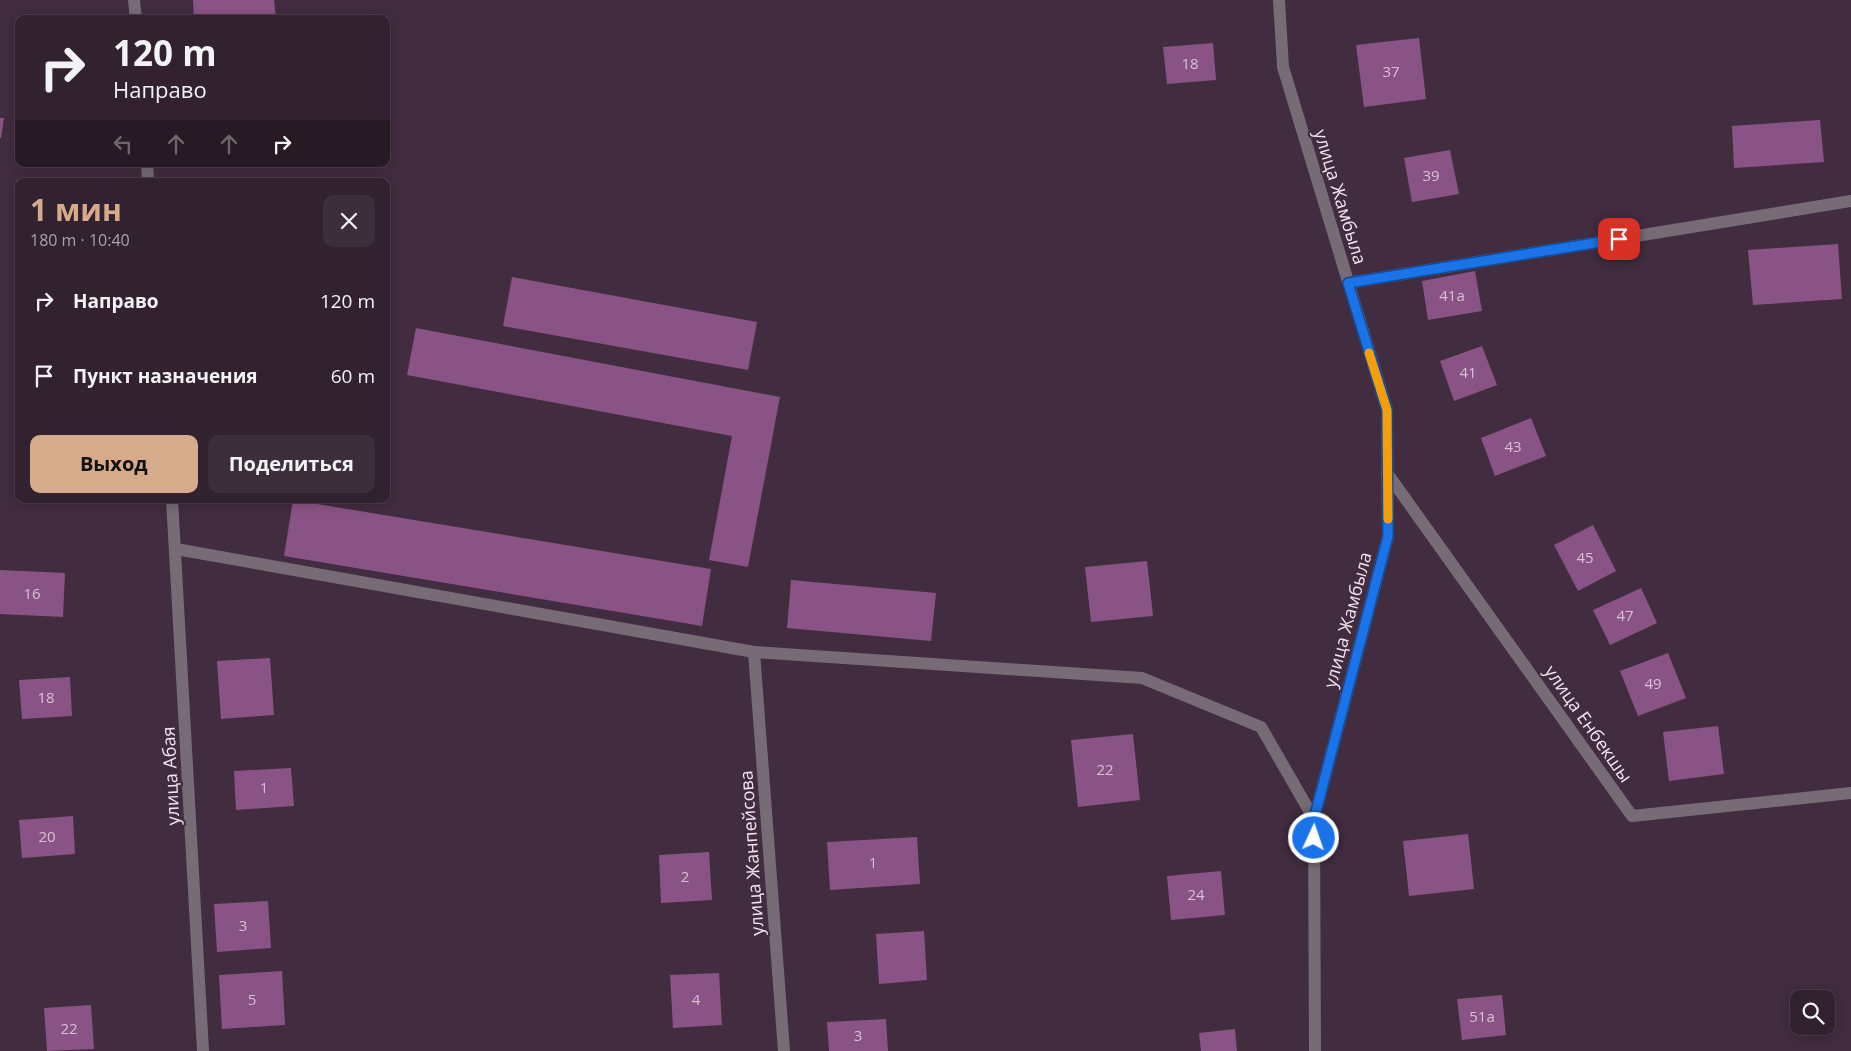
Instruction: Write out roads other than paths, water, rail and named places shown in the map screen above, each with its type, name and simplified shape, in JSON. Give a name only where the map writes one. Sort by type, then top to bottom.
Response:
[{"type":"street","points":[[134,0],[136,15]]},
{"type":"street","name":"улица Жамбыла","points":[[1279,0],[1283,67],[1387,410],[1388,536],[1314,819],[1315,1051]]},
{"type":"street","points":[[1348,283],[1851,201]]},
{"type":"street","name":"улица Енбекшы","points":[[1388,473],[1632,816],[1851,793]]},
{"type":"street","name":"улица Абая","points":[[172,503],[203,1051]]},
{"type":"street","points":[[176,549],[754,652],[1142,678],[1261,727],[1314,819]]},
{"type":"street","name":"улица Жанпейсова","points":[[754,652],[784,1051]]}]
